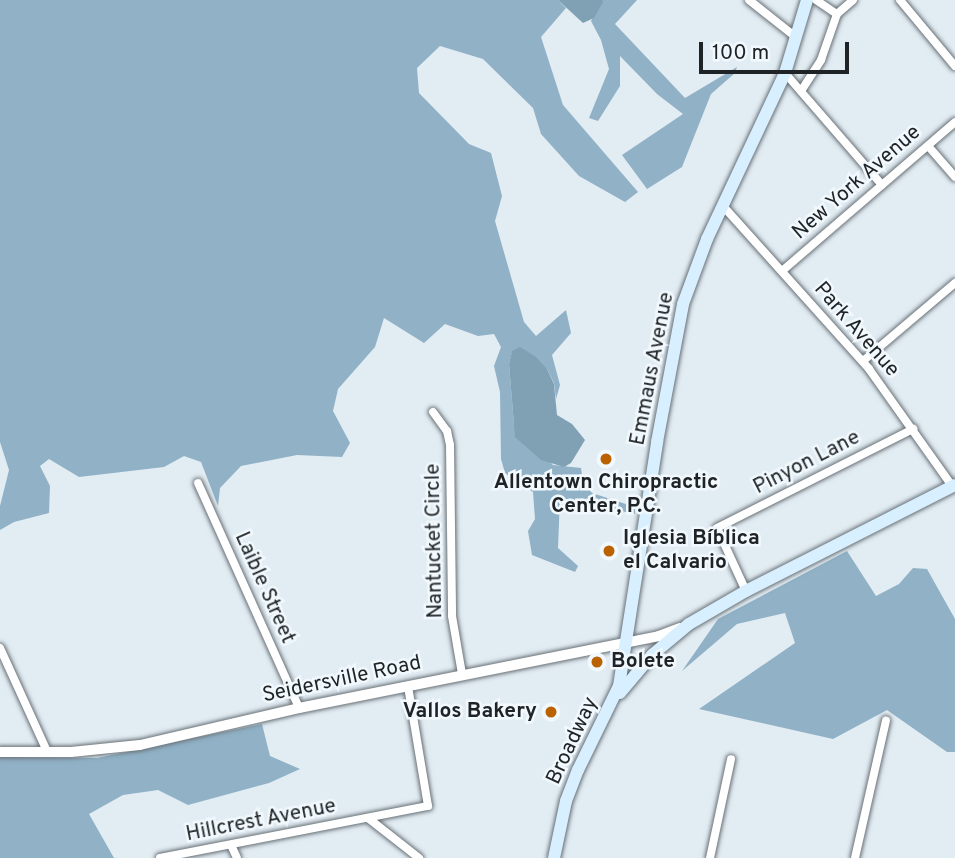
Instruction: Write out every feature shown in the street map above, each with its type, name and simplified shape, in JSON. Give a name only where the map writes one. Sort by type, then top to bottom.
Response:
[{"type":"main road","name":"Emmaus Avenue","points":[[626,641],[677,331],[694,271],[785,73],[807,0]]},
{"type":"main road","points":[[610,708],[652,655],[689,625],[747,591],[953,486]]},
{"type":"main road","name":"Broadway","points":[[554,858],[566,801],[619,686],[626,641]]},
{"type":"street","points":[[749,0],[797,38]]},
{"type":"street","points":[[816,0],[837,14]]},
{"type":"street","points":[[801,91],[821,60],[837,14],[853,0]]},
{"type":"street","points":[[900,0],[955,66]]},
{"type":"street","points":[[785,73],[882,185]]},
{"type":"street","name":"New York Avenue","points":[[782,271],[955,122]]},
{"type":"street","points":[[928,146],[955,177]]},
{"type":"street","name":"Park Avenue","points":[[723,206],[863,361],[953,486]]},
{"type":"street","points":[[863,361],[955,284]]},
{"type":"street","name":"Nantucket Circle","points":[[433,412],[447,431],[450,445],[452,616],[462,674]]},
{"type":"street","name":"Pinyon Lane","points":[[747,591],[717,528],[914,429]]},
{"type":"street","name":"Laible Street","points":[[198,483],[299,708]]},
{"type":"street","name":"Seidersville Road","points":[[0,752],[95,751],[140,745],[408,685],[659,636],[689,625]]},
{"type":"street","points":[[0,648],[47,751]]},
{"type":"street","name":"Hillcrest Avenue","points":[[160,858],[428,806],[408,685]]},
{"type":"street","points":[[855,858],[886,720]]},
{"type":"street","points":[[710,858],[731,759]]},
{"type":"street","points":[[368,818],[418,858]]},
{"type":"street","points":[[231,845],[237,858]]},
{"type":"shaded area","points":[[0,0],[558,0],[566,8],[541,37],[563,105],[638,192],[625,202],[579,176],[541,134],[533,108],[483,59],[440,46],[417,68],[419,93],[469,144],[491,153],[502,196],[495,221],[524,322],[536,336],[566,310],[571,333],[552,355],[560,385],[556,399],[554,383],[547,369],[512,352],[509,364],[514,424],[553,465],[581,468],[583,482],[592,493],[635,507],[635,514],[560,498],[558,548],[578,566],[575,572],[532,555],[528,531],[535,519],[533,492],[505,473],[501,459],[500,392],[494,366],[501,347],[494,334],[478,336],[445,324],[424,343],[384,318],[375,347],[338,389],[333,411],[350,443],[342,457],[297,455],[241,466],[220,488],[218,506],[201,462],[184,456],[164,467],[79,477],[49,459],[40,466],[50,486],[49,513],[14,522],[0,530],[0,506],[9,470],[0,442]]},
{"type":"shaded area","points":[[558,0],[603,2],[594,18],[583,23]]},
{"type":"shaded area","points":[[602,0],[637,0],[615,24],[685,98],[737,67],[735,73],[711,94],[682,167],[647,189],[622,155],[683,114],[657,94],[620,56],[620,86],[598,121],[589,118],[609,69],[601,40],[591,21]]},
{"type":"shaded area","points":[[520,347],[536,357],[547,369],[554,384],[557,415],[572,424],[585,440],[571,463],[564,467],[541,460],[515,437],[509,364],[512,351]]},
{"type":"shaded area","points":[[847,551],[876,596],[899,584],[913,568],[927,569],[955,619],[955,752],[947,752],[887,710],[833,739],[699,709],[795,643],[785,613],[737,624],[682,671],[718,619]]},
{"type":"shaded area","points":[[262,724],[270,756],[300,769],[269,783],[188,805],[158,790],[123,795],[89,814],[114,858],[0,858],[0,757],[97,758]]},
{"type":"place","name":"Allentown Chiropractic Center, P.C.","points":[[606,459]]},
{"type":"place","name":"Iglesia Bíblica el Calvario","points":[[609,551]]},
{"type":"place","name":"Bolete","points":[[597,662]]},
{"type":"place","name":"Vallos Bakery","points":[[551,712]]}]
